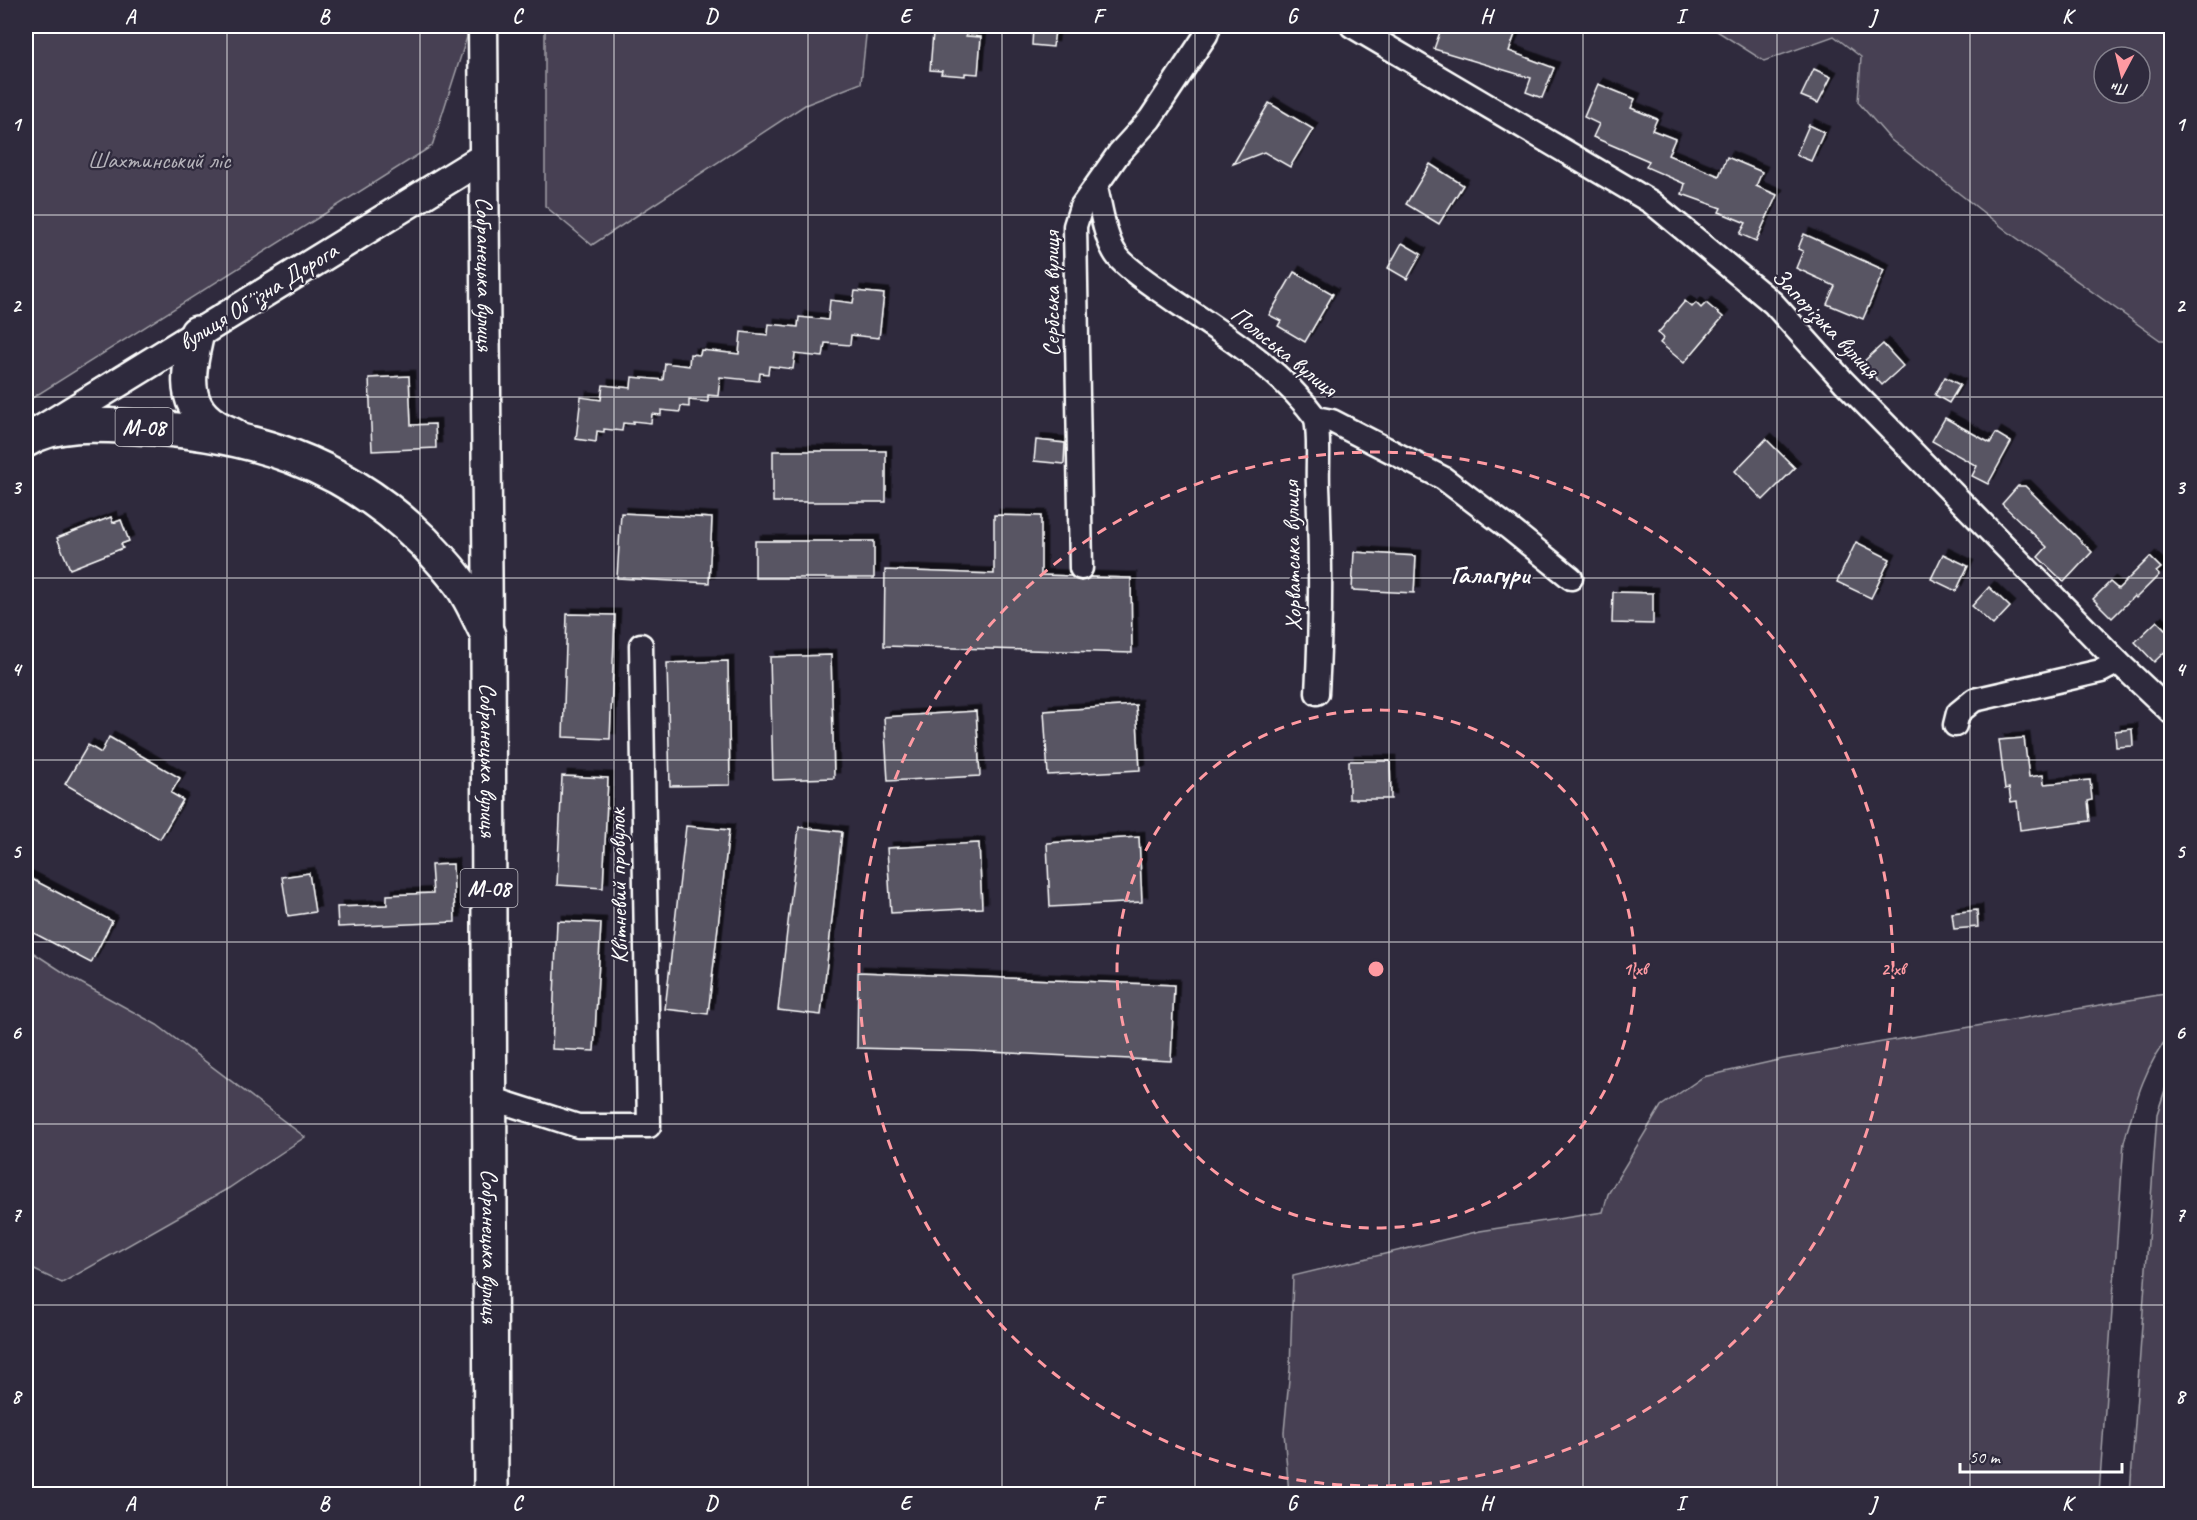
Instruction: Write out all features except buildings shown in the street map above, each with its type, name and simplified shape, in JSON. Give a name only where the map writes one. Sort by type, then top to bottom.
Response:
[{"type":"highway","points":[[197,333],[188,379],[193,402],[208,423],[254,444]]},
{"type":"highway","name":"вулиця Обʼїзна Дорога","points":[[30,438],[69,427],[105,425],[155,428],[254,444],[288,453],[341,477],[403,521],[438,557],[467,594],[488,635]]},
{"type":"highway","name":"Собранецька вулиця","points":[[488,635],[491,1494]]},
{"type":"main road","name":"Собранецька вулиця","points":[[483,26],[488,635]]},
{"type":"main road","name":"вулиця Обʼїзна Дорога","points":[[30,438],[483,158]]},
{"type":"street","name":"Сербська вулиця","points":[[1081,568],[1075,226],[1082,207],[1119,153],[1156,111],[1209,26]]},
{"type":"street","name":"Запорізька вулиця","points":[[1352,26],[1651,202],[1765,296],[1844,381],[2118,662],[2172,712]]},
{"type":"street","name":"Польська вулиця","points":[[1096,188],[1106,231],[1118,257],[1158,289],[1260,360],[1301,398],[1316,418],[1332,421],[1443,478],[1571,578]]},
{"type":"street","name":"Хорватська вулиця","points":[[1316,418],[1320,442],[1317,469],[1321,618],[1317,693]]},
{"type":"street","name":"Квітневий провулок","points":[[490,1098],[578,1126],[649,1126],[641,645]]},
{"type":"street","points":[[1955,724],[1958,713],[1974,700],[2101,671],[2118,662]]},
{"type":"green space","name":"Шахтинський ліс","points":[[26,26],[467,26],[467,37],[432,146],[26,402]]},
{"type":"green space","points":[[545,26],[867,26],[861,83],[805,105],[592,245],[545,206]]},
{"type":"green space","points":[[1709,26],[2171,26],[2171,340],[2160,340],[2007,231],[1891,140],[1858,102],[1861,57],[1834,36],[1764,61]]},
{"type":"green space","points":[[26,948],[72,978],[157,1025],[305,1137],[229,1188],[62,1283],[26,1266]]},
{"type":"green space","points":[[2171,993],[2171,1033],[2148,1071],[2124,1142],[2099,1494],[1289,1494],[1284,1432],[1290,1369],[1293,1276],[1480,1231],[1603,1212],[1608,1194],[1661,1106],[1703,1077],[1783,1059]]},
{"type":"green space","points":[[2171,1072],[2171,1494],[2130,1494],[2157,1114]]},
{"type":"district","name":"Галагури","points":[[1490,574]]}]
